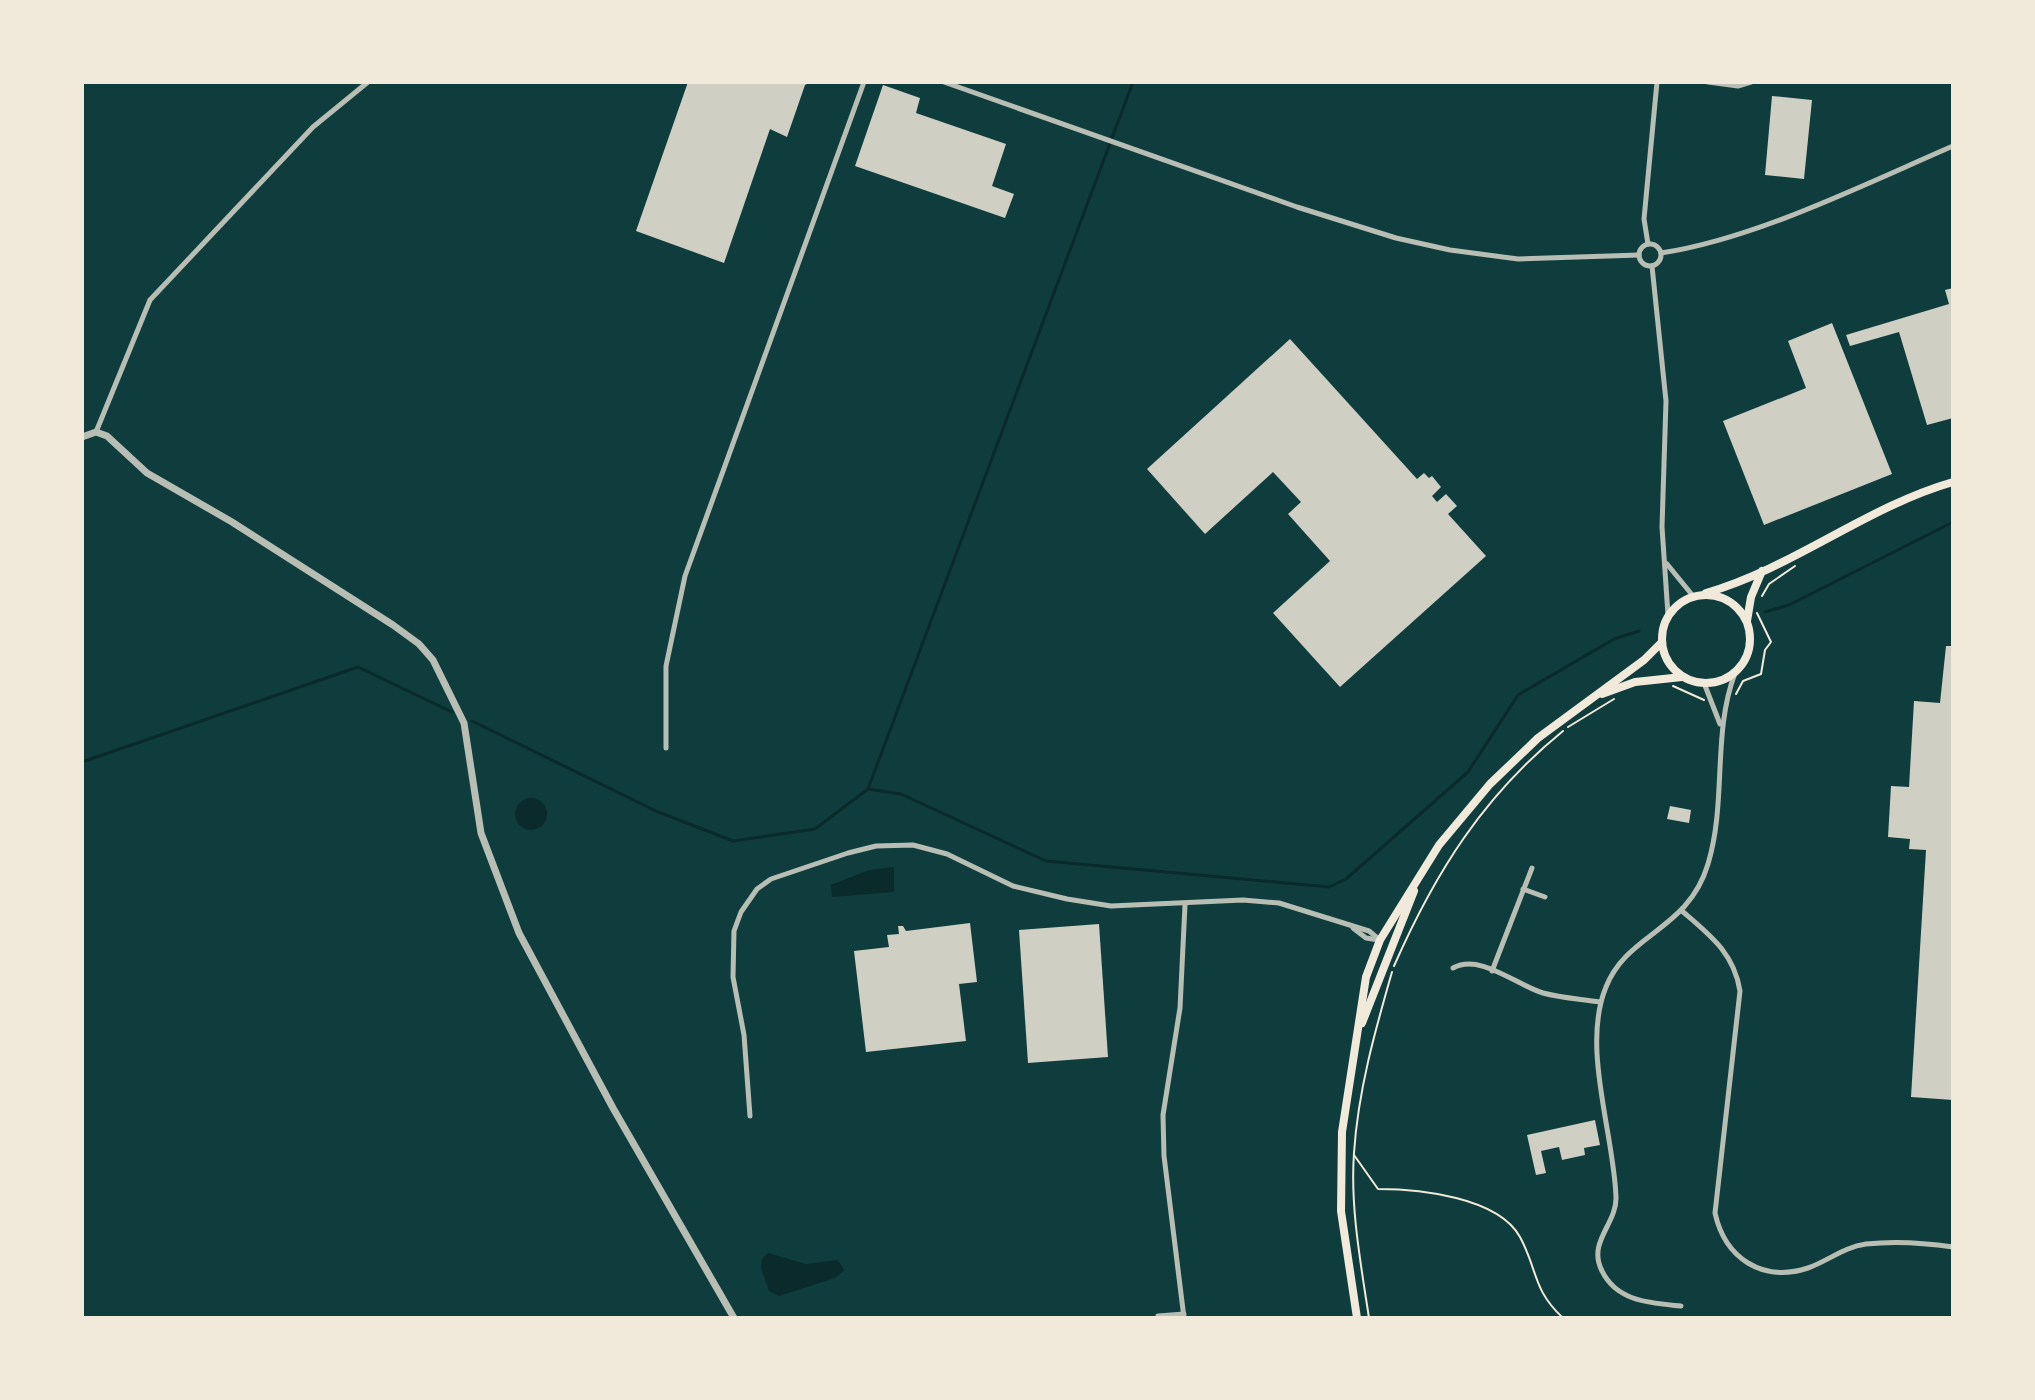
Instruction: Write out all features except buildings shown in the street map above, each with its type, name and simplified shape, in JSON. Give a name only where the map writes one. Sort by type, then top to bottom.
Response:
[{"type":"main road","points":[[1357,1318],[1343,1235],[1340,1184],[1342,1132],[1366,977],[1380,940],[1439,845],[1490,784],[1538,738],[1644,660],[1661,643],[1668,615],[1697,595],[1763,570],[1870,514],[1953,482]]},
{"type":"main road","points":[[1592,698],[1635,682],[1682,677],[1715,683],[1735,673],[1748,652],[1747,621],[1751,597],[1763,570]]},
{"type":"main road","points":[[1697,595],[1720,596],[1736,606],[1747,621]]},
{"type":"main road","points":[[1661,643],[1672,668],[1682,677]]},
{"type":"main road","points":[[1356,1035],[1394,946],[1417,879]]},
{"type":"main road","points":[[1380,940],[1394,946]]},
{"type":"street","points":[[96,432],[150,300],[313,127],[368,82]]},
{"type":"street","points":[[666,748],[666,666],[685,576],[864,82]]},
{"type":"street","points":[[944,82],[1322,215],[1450,250],[1518,259],[1639,255],[1648,244],[1644,219],[1657,82]]},
{"type":"street","points":[[1708,82],[1738,86],[1751,82]]},
{"type":"street","points":[[1661,253],[1754,227],[1819,204],[1953,146]]},
{"type":"street","points":[[1639,255],[1644,265],[1652,266],[1660,260],[1661,253],[1655,245],[1648,244]]},
{"type":"street","points":[[1652,266],[1666,401],[1662,527],[1667,563],[1668,615]]},
{"type":"street","points":[[82,437],[96,432],[107,436],[156,479],[232,522],[407,634],[433,660],[464,723],[481,833],[519,933],[613,1108],[734,1318]]},
{"type":"street","points":[[1667,563],[1697,595]]},
{"type":"street","points":[[1681,1306],[1645,1302],[1623,1294],[1606,1278],[1599,1264],[1599,1242],[1616,1195],[1602,1090],[1600,1003],[1614,971],[1625,956],[1682,911],[1703,878],[1720,800],[1721,729],[1727,695],[1735,673]]},
{"type":"street","points":[[1704,683],[1721,729]]},
{"type":"street","points":[[750,1116],[732,944],[746,901],[771,879],[876,846],[913,845],[947,854],[1013,886],[1111,906],[1243,900],[1279,903],[1352,927],[1366,938],[1380,940]]},
{"type":"street","points":[[1492,971],[1532,868]]},
{"type":"street","points":[[1523,889],[1545,897]]},
{"type":"street","points":[[1158,1316],[1184,1316],[1163,1115],[1180,1008],[1185,905]]},
{"type":"street","points":[[1682,911],[1722,946],[1738,976],[1740,991],[1715,1213],[1720,1234],[1737,1258],[1777,1274],[1808,1268],[1848,1248],[1867,1244],[1953,1247]]},
{"type":"street","points":[[1453,968],[1465,963],[1544,993],[1600,1003]]},
{"type":"path","points":[[1727,695],[1735,696],[1743,681],[1761,674],[1765,650],[1771,642],[1757,615],[1759,600],[1769,584],[1807,559]]},
{"type":"path","points":[[1665,685],[1702,701],[1712,699]]},
{"type":"path","points":[[1369,1318],[1359,1244],[1353,1155],[1362,1092],[1393,969],[1439,872],[1482,813],[1542,748],[1588,714],[1616,698]]},
{"type":"path","points":[[1353,1155],[1378,1189],[1410,1189],[1484,1206],[1519,1234],[1544,1301],[1563,1318]]},
{"type":"water","points":[[531,798],[542,803],[547,814],[542,825],[531,830],[520,825],[515,814],[520,803]]},
{"type":"water","points":[[894,867],[894,892],[832,897],[831,885],[869,870]]},
{"type":"water","points":[[768,1253],[806,1264],[838,1260],[844,1270],[835,1278],[779,1296],[769,1291],[761,1268],[762,1259]]},
{"type":"waterway","points":[[472,721],[656,811],[733,841],[815,829],[868,789],[1133,82]]},
{"type":"waterway","points":[[1765,612],[1789,605],[1953,522]]},
{"type":"waterway","points":[[868,789],[901,794],[1046,861],[1329,887],[1346,879],[1468,772],[1518,695],[1614,639],[1639,631]]},
{"type":"waterway","points":[[82,762],[358,667],[452,712]]}]
